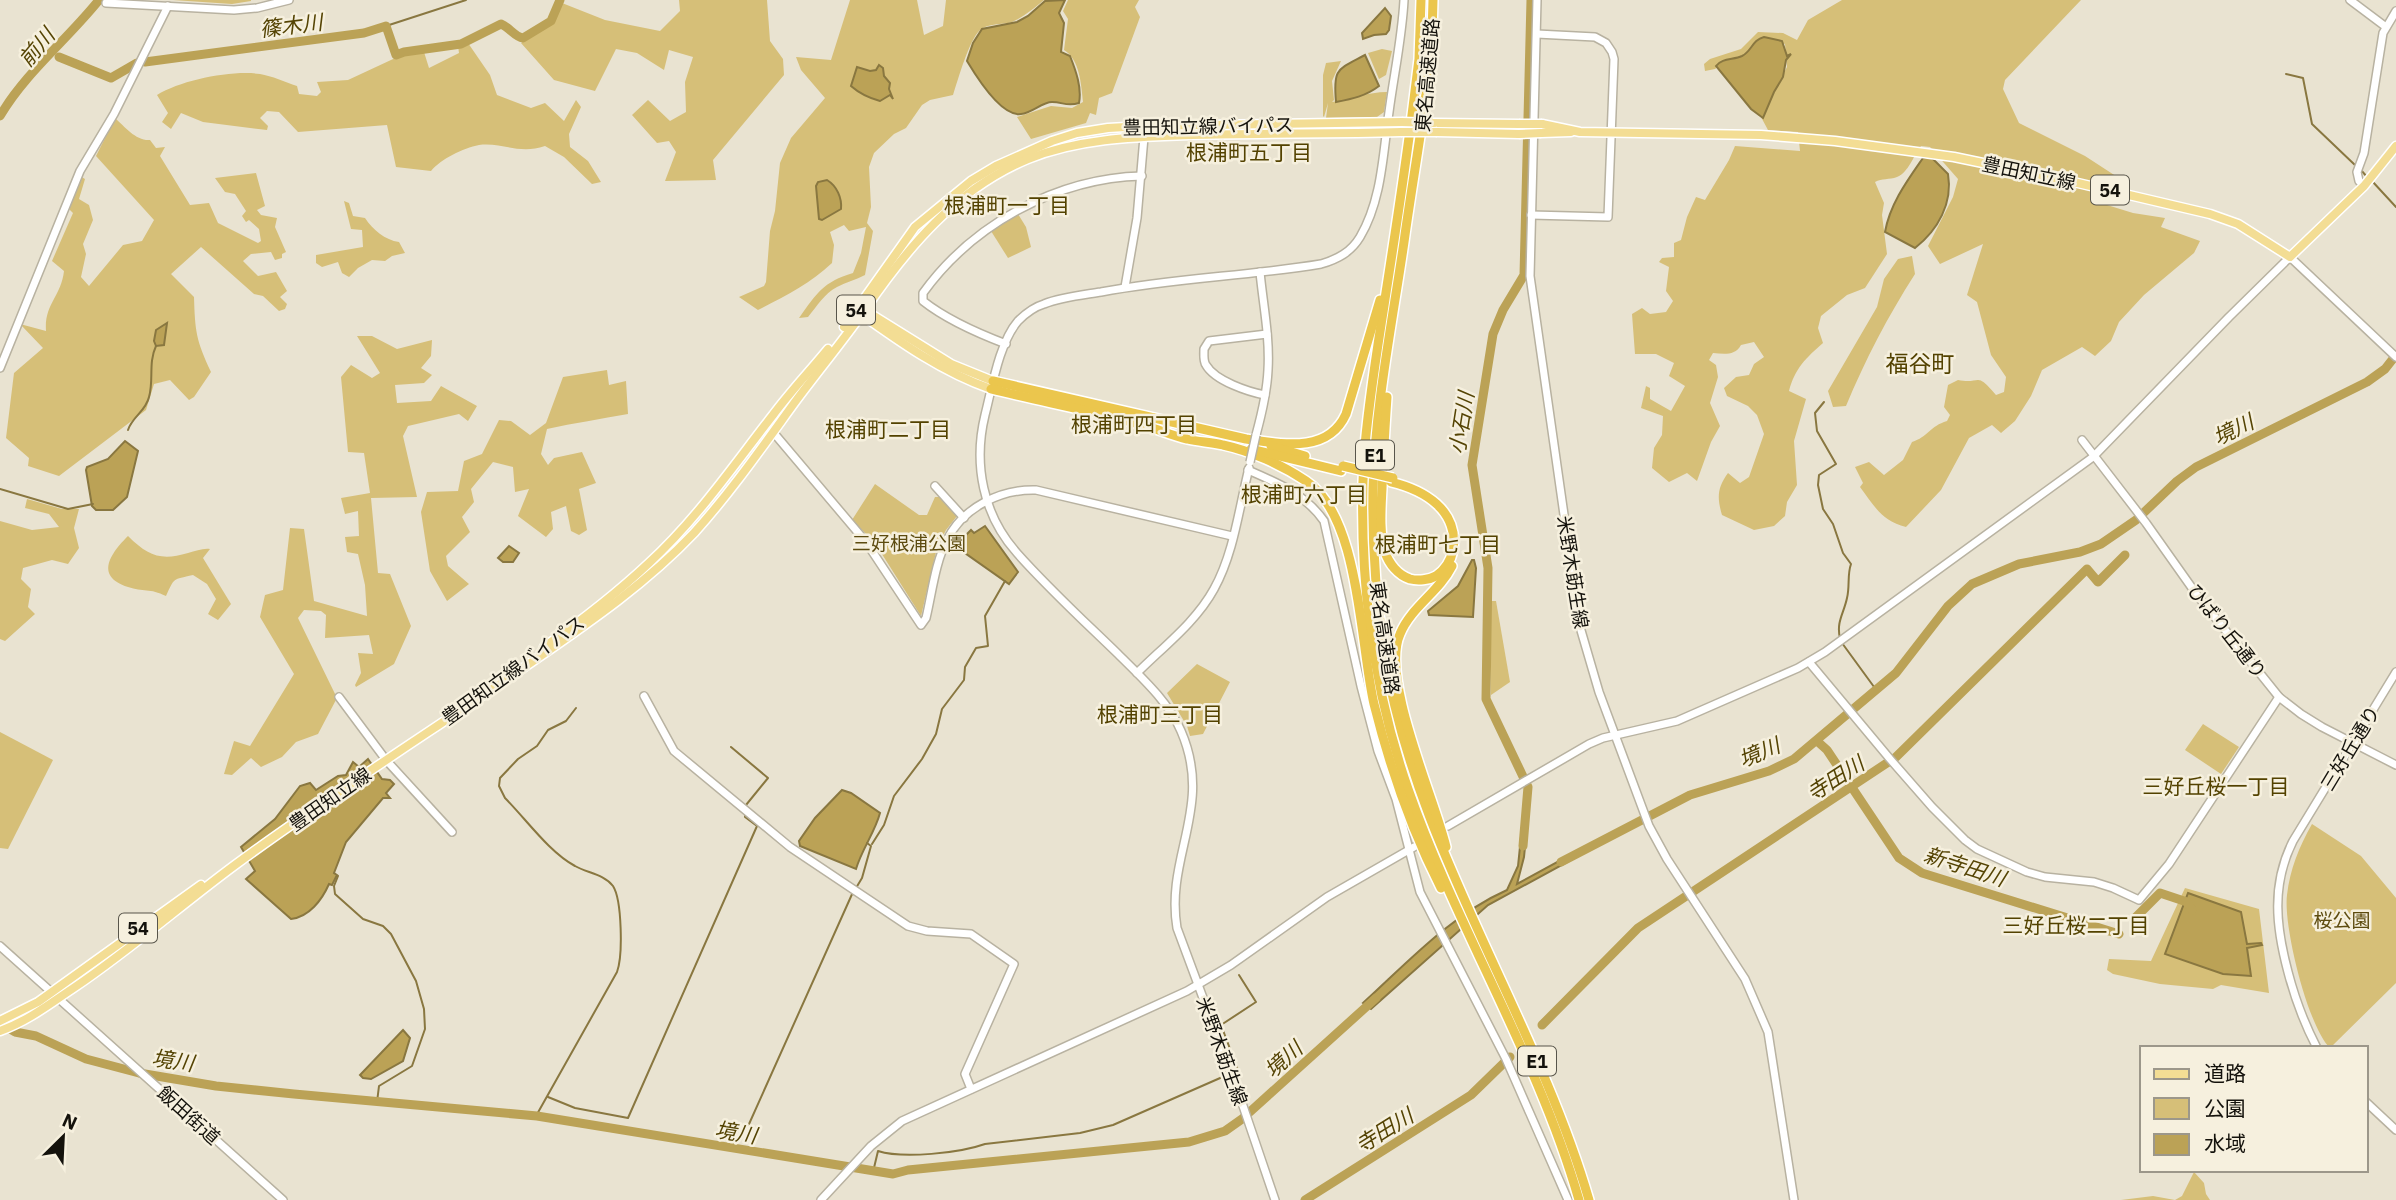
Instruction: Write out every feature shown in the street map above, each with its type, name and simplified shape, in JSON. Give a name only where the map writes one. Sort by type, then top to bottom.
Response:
[{"type":"highway","name":"東名高速道路","points":[[1421,0],[1419,59],[1413,107],[1368,411],[1363,532],[1369,617],[1394,744],[1408,789],[1453,908],[1545,1105],[1579,1200]]},
{"type":"highway","name":"東名高速道路","points":[[1433,0],[1426,109],[1383,381],[1376,445],[1373,528],[1378,593],[1393,701],[1420,791],[1464,900],[1555,1101],[1589,1200]]},
{"type":"highway","points":[[1246,439],[1308,443],[1331,436],[1341,425],[1350,404],[1390,268]]},
{"type":"highway","points":[[1392,480],[1425,494],[1437,503],[1450,521],[1454,540],[1452,554],[1446,567],[1431,579],[1411,579],[1399,573],[1387,557],[1381,533],[1388,382],[1400,273]]},
{"type":"highway","name":"54","points":[[992,385],[1246,439]]},
{"type":"highway","name":"54","points":[[992,385],[1146,426],[1188,440],[1224,445]]},
{"type":"highway","points":[[1246,439],[1342,469]]},
{"type":"highway","points":[[1224,445],[1276,464],[1307,481],[1330,504],[1351,568],[1374,701],[1389,757],[1416,835],[1453,908]]},
{"type":"highway","points":[[1224,445],[1421,487],[1436,496],[1448,509],[1456,525],[1458,543],[1455,559],[1444,580],[1405,624],[1395,649],[1398,682],[1418,762],[1444,836],[1453,874]]},
{"type":"main road","name":"54","points":[[1387,122],[1519,124],[1541,129]]},
{"type":"main road","name":"豊田知立線バイパス","points":[[430,729],[594,620],[646,578],[702,524],[773,432],[915,227],[944,201],[996,166],[1052,141],[1077,133],[1108,128],[1387,122]]},
{"type":"main road","name":"豊田知立線バイパス","points":[[430,729],[590,614],[651,562],[709,499],[773,414],[924,231],[950,208],[1000,174],[1053,150],[1088,142],[1144,137],[1386,132],[1518,134],[1541,129]]},
{"type":"main road","name":"豊田知立線","points":[[1541,129],[1761,135],[1822,140],[1954,158],[2065,180],[2210,214],[2238,224],[2290,257]]},
{"type":"main road","points":[[2290,257],[2364,186],[2396,146]]},
{"type":"main road","name":"54","points":[[860,310],[924,358],[959,376],[992,385]]},
{"type":"main road","name":"豊田知立線","points":[[230,868],[430,729]]},
{"type":"main road","name":"54","points":[[0,1031],[13,1026],[41,1005],[50,993],[181,898],[230,868]]},
{"type":"main road","name":"54","points":[[0,1021],[58,999],[130,948],[230,868]]},
{"type":"street","points":[[106,3],[234,10],[257,8],[289,0]]},
{"type":"street","points":[[821,1200],[883,1134],[898,1123],[1198,985],[1178,935],[1174,911],[1177,874],[1194,794],[1190,754],[1172,715],[1136,673],[1003,536],[988,504],[979,462],[980,437],[992,385],[1006,344],[1019,321],[1043,304],[1125,288],[1321,264],[1334,260],[1350,249],[1363,230],[1374,200],[1383,160],[1404,0]]},
{"type":"street","name":"米野木莇生線","points":[[1537,0],[1531,287],[1577,612],[1599,692],[1641,809],[1667,859],[1745,979],[1768,1032],[1794,1200]]},
{"type":"street","points":[[2350,0],[2386,27]]},
{"type":"street","points":[[0,368],[80,171],[114,114],[168,6]]},
{"type":"street","points":[[2364,186],[2359,181],[2357,172],[2364,153],[2381,41],[2396,11]]},
{"type":"street","points":[[1531,215],[1608,217],[1606,131],[1614,60],[1606,43],[1595,37],[1537,34]]},
{"type":"street","points":[[1125,288],[1134,241],[1144,137]]},
{"type":"street","points":[[1006,344],[945,315],[923,300],[923,293],[954,258],[1019,210],[1073,187],[1142,176]]},
{"type":"street","points":[[1448,826],[1589,744],[1678,721],[1809,662],[1864,625],[2094,457],[2210,335],[2290,257],[2396,357]]},
{"type":"street","points":[[1136,673],[1192,619],[1209,598],[1223,570],[1265,395],[1268,369],[1267,334],[1260,272]]},
{"type":"street","points":[[1265,395],[1240,390],[1211,371],[1205,363],[1204,348],[1209,341],[1267,334]]},
{"type":"street","points":[[773,432],[866,542],[920,625],[926,618],[945,544],[964,517],[1012,491],[1036,490],[1232,536]]},
{"type":"street","name":"ひばり丘通り","points":[[2082,440],[2197,595],[2279,697],[2301,714],[2396,765]]},
{"type":"street","points":[[1249,466],[1303,496],[1324,521],[1361,686],[1378,751],[1411,849],[1420,891],[1507,1063],[1568,1200]]},
{"type":"street","points":[[935,486],[964,517]]},
{"type":"street","points":[[1809,662],[1855,720],[1954,831],[1977,849],[2027,872],[2045,877],[2094,882],[2139,900],[2169,864],[2279,697]]},
{"type":"street","name":"三好丘通り","points":[[2316,1046],[2298,1009],[2280,943],[2277,894],[2281,872],[2290,847],[2396,672]]},
{"type":"street","points":[[644,696],[674,751],[790,847],[908,926],[927,931],[971,934],[1014,964],[965,1074],[971,1089]]},
{"type":"street","points":[[340,697],[386,760],[452,832]]},
{"type":"street","name":"米野木莇生線","points":[[1275,1200],[1198,985],[1327,897],[1411,849]]},
{"type":"street","name":"飯田街道","points":[[0,946],[283,1200]]},
{"type":"street","points":[[2368,1104],[2396,1130]]},
{"type":"green space","points":[[173,0],[251,0],[251,1],[232,4]]},
{"type":"green space","points":[[679,0],[767,0],[770,41],[783,59],[784,75],[713,160],[716,180],[665,181],[676,152],[669,141],[657,143],[632,115],[648,100],[670,121],[686,112],[685,82],[693,57],[669,50],[664,70],[637,53],[616,49],[595,91],[554,80],[521,43],[554,22],[562,3],[605,20],[660,31],[680,11]]},
{"type":"green space","points":[[850,0],[917,0],[924,35],[943,26],[946,0],[1044,0],[1016,20],[980,30],[968,51],[953,95],[930,100],[922,105],[906,128],[894,134],[874,153],[869,167],[871,207],[867,223],[873,231],[865,275],[832,290],[808,317],[799,318],[827,285],[853,273],[861,253],[866,227],[849,231],[844,225],[830,232],[834,245],[832,263],[806,283],[758,310],[739,297],[764,286],[766,282],[780,163],[791,138],[825,98],[801,70],[796,57],[831,60]]},
{"type":"green space","points":[[1068,0],[1139,0],[1135,7],[1140,17],[1112,93],[1099,98],[1096,115],[1090,113],[1086,123],[1031,139],[1017,117],[1051,106],[1072,108],[1083,102],[1077,66],[1064,50],[1068,19],[1063,11]]},
{"type":"green space","points":[[1842,0],[2081,0],[2005,80],[2003,89],[2019,123],[2085,156],[2125,182],[2107,205],[2133,213],[2165,218],[2161,227],[2200,241],[2194,253],[2144,295],[2119,322],[2111,341],[2095,356],[2082,347],[2042,370],[2031,396],[2015,421],[2001,433],[1992,425],[1969,438],[1941,490],[1906,527],[1879,512],[1860,487],[1863,483],[1855,467],[1869,462],[1884,475],[1903,460],[1912,442],[1947,421],[1950,415],[1944,407],[1948,385],[1958,380],[1978,380],[1996,395],[2004,392],[2006,377],[1991,355],[1977,302],[1967,295],[1983,244],[1940,264],[1928,246],[1953,197],[1958,179],[1930,147],[1921,146],[1901,175],[1875,182],[1884,203],[1882,215],[1887,254],[1865,288],[1847,295],[1821,316],[1818,328],[1823,343],[1802,364],[1789,391],[1806,399],[1794,441],[1797,485],[1787,502],[1785,516],[1774,526],[1754,530],[1722,515],[1719,493],[1728,473],[1740,483],[1749,477],[1764,434],[1757,415],[1748,406],[1727,396],[1724,388],[1736,377],[1749,375],[1754,364],[1764,357],[1754,342],[1741,345],[1732,353],[1713,353],[1709,360],[1716,365],[1718,377],[1710,403],[1720,426],[1711,442],[1697,481],[1687,473],[1669,482],[1652,468],[1654,448],[1662,435],[1663,416],[1641,408],[1646,386],[1650,388],[1650,399],[1671,411],[1685,386],[1669,376],[1674,363],[1656,354],[1635,354],[1632,314],[1642,308],[1650,314],[1666,312],[1673,301],[1666,291],[1669,267],[1659,262],[1662,258],[1674,257],[1674,243],[1681,240],[1696,197],[1705,200],[1735,146],[1800,151],[1798,132],[1768,130],[1761,117],[1787,67],[1785,44],[1771,40],[1733,63],[1721,64],[1715,69],[1705,71],[1704,64],[1710,59],[1741,49],[1758,32],[1783,33],[1797,40],[1808,20]]},
{"type":"green space","points":[[468,43],[490,75],[497,95],[531,108],[545,103],[564,121],[576,100],[581,107],[569,134],[570,147],[588,161],[601,182],[592,184],[564,157],[545,146],[519,149],[479,145],[440,162],[431,171],[396,167],[387,125],[298,132],[279,112],[267,111],[260,118],[268,126],[267,130],[203,122],[181,113],[171,129],[162,122],[168,113],[157,95],[193,81],[235,73],[260,74],[297,86],[299,94],[317,96],[321,92],[317,82],[348,80],[406,53],[424,52],[429,68],[459,53],[458,46]]},
{"type":"green space","points":[[1382,49],[1392,51],[1386,75],[1379,79],[1368,53]]},
{"type":"green space","points":[[1341,61],[1332,81],[1332,102],[1387,92],[1384,112],[1377,117],[1326,118],[1328,103],[1323,116],[1323,75],[1326,63]]},
{"type":"green space","points":[[115,118],[135,136],[150,140],[156,148],[165,147],[160,156],[190,205],[209,203],[218,223],[258,243],[261,241],[259,229],[249,220],[246,222],[242,216],[246,211],[235,194],[225,192],[215,178],[256,173],[265,206],[257,210],[261,215],[277,218],[275,227],[286,252],[282,254],[282,258],[275,260],[271,252],[251,254],[243,261],[258,276],[276,272],[287,291],[280,297],[287,304],[285,309],[279,311],[263,296],[254,294],[201,247],[171,274],[194,297],[197,335],[211,372],[189,400],[170,380],[154,384],[146,410],[59,476],[28,466],[29,458],[6,438],[14,373],[43,348],[20,324],[46,331],[50,307],[60,288],[64,271],[52,261],[73,213],[68,208],[80,176],[85,179],[79,199],[89,205],[93,220],[83,244],[86,254],[81,277],[89,286],[123,245],[142,241],[154,220],[96,156]]},
{"type":"green space","points":[[344,201],[349,203],[353,216],[365,218],[380,234],[399,242],[405,253],[385,261],[372,260],[349,277],[342,273],[338,262],[322,267],[316,263],[316,255],[363,247],[362,230],[351,229]]},
{"type":"green space","points":[[1018,214],[1026,227],[1031,247],[1008,258],[991,231]]},
{"type":"green space","points":[[1912,256],[1915,274],[1878,338],[1846,406],[1833,407],[1828,391],[1877,307],[1884,279],[1898,259]]},
{"type":"green space","points":[[357,336],[372,336],[397,349],[432,340],[431,356],[421,368],[432,375],[424,383],[395,385],[397,403],[431,401],[441,386],[477,406],[468,421],[459,414],[408,426],[403,436],[417,497],[371,498],[378,573],[390,574],[411,626],[394,664],[356,687],[361,673],[358,653],[373,654],[369,635],[325,638],[326,615],[321,611],[304,610],[298,618],[337,698],[318,734],[296,742],[282,757],[261,767],[251,758],[232,775],[224,774],[234,741],[250,746],[294,674],[260,617],[265,595],[283,590],[290,528],[304,529],[314,601],[367,616],[365,585],[358,554],[347,552],[345,537],[359,536],[358,511],[345,514],[341,498],[370,493],[364,453],[348,452],[341,377],[351,365],[372,378],[380,373]]},
{"type":"green space","points":[[607,370],[609,385],[626,381],[628,414],[547,429],[541,454],[548,465],[554,458],[582,452],[596,483],[579,489],[587,530],[579,535],[571,531],[566,506],[551,512],[553,529],[546,537],[518,516],[529,489],[515,492],[513,467],[493,462],[471,489],[474,502],[462,517],[470,532],[446,556],[448,566],[469,584],[447,601],[430,571],[421,512],[427,492],[458,491],[464,461],[482,454],[499,420],[511,421],[530,435],[546,423],[563,377]]},
{"type":"green space","name":"三好根浦公園","points":[[875,484],[919,515],[927,515],[935,497],[939,497],[957,516],[937,548],[921,616],[875,543],[852,520]]},
{"type":"green space","points":[[27,499],[62,509],[79,509],[74,528],[79,548],[68,564],[52,560],[23,568],[21,579],[31,589],[28,607],[35,614],[5,641],[0,639],[0,521],[32,530],[59,527],[49,514],[25,508]]},
{"type":"green space","points":[[128,536],[155,555],[170,557],[210,549],[203,558],[231,604],[218,620],[208,614],[216,599],[207,584],[193,575],[175,580],[166,596],[118,582],[111,577],[109,564]]},
{"type":"green space","points":[[1491,601],[1496,601],[1510,682],[1491,695]]},
{"type":"green space","points":[[1197,664],[1230,682],[1203,734],[1190,736],[1167,693]]},
{"type":"green space","points":[[2203,724],[2239,747],[2221,774],[2185,750]]},
{"type":"green space","points":[[0,732],[53,760],[8,849],[0,848]]},
{"type":"green space","name":"桜公園","points":[[2312,824],[2361,856],[2396,898],[2396,983],[2332,1046],[2329,1046],[2313,1020],[2289,929],[2288,885],[2299,850]]},
{"type":"green space","points":[[2185,888],[2259,909],[2269,993],[2221,985],[2213,989],[2160,984],[2113,974],[2107,970],[2109,959],[2151,961]]},
{"type":"green space","points":[[2194,1172],[2204,1183],[2210,1200],[2175,1200],[2182,1196]]},
{"type":"green space","points":[[2153,1196],[2175,1200],[2121,1200]]},
{"type":"water","points":[[1065,0],[1059,13],[1064,23],[1061,52],[1070,56],[1079,85],[1079,103],[1071,105],[1048,102],[1021,114],[1005,109],[997,103],[967,61],[973,43],[982,29],[1017,22],[1045,1]]},
{"type":"water","points":[[1385,8],[1391,16],[1389,30],[1386,34],[1363,39],[1362,33]]},
{"type":"water","points":[[1764,37],[1782,41],[1787,56],[1791,54],[1786,60],[1783,77],[1763,118],[1751,109],[1716,66],[1724,60],[1742,56]]},
{"type":"water","points":[[1365,55],[1379,86],[1364,95],[1336,102],[1335,82],[1339,71]]},
{"type":"water","points":[[879,65],[890,83],[893,99],[890,95],[880,101],[876,100],[851,86],[857,67],[870,71],[876,70]]},
{"type":"water","points":[[1931,157],[1948,174],[1948,195],[1937,224],[1915,248],[1885,232],[1895,202],[1905,184],[1923,158]]},
{"type":"water","points":[[827,180],[838,193],[841,209],[822,220],[819,219],[816,186],[818,182]]},
{"type":"water","points":[[167,323],[164,345],[156,346],[156,330]]},
{"type":"water","points":[[125,441],[138,451],[127,497],[113,510],[96,510],[92,506],[87,467],[108,459]]},
{"type":"water","points":[[985,526],[1018,572],[1009,584],[955,546],[971,530],[974,533]]},
{"type":"water","points":[[509,546],[519,553],[513,562],[503,562],[498,558]]},
{"type":"water","points":[[1472,560],[1476,568],[1473,617],[1429,615],[1428,611],[1458,586]]},
{"type":"water","points":[[368,759],[382,779],[390,780],[394,784],[386,793],[390,798],[383,798],[346,842],[334,873],[337,875],[319,902],[304,915],[291,919],[246,879],[255,871],[241,847],[275,819],[300,786],[310,783],[316,790],[338,776],[346,775],[353,762],[359,767]]},
{"type":"water","points":[[842,790],[880,813],[856,869],[800,846],[799,841],[815,818]]},
{"type":"water","points":[[1521,837],[1526,837],[1517,884],[1570,855],[1573,859],[1488,905],[1371,1009],[1363,1003],[1449,926],[1467,912],[1507,890],[1518,866]]},
{"type":"water","points":[[2188,893],[2241,912],[2247,944],[2262,945],[2247,948],[2251,976],[2223,974],[2165,954]]},
{"type":"water","points":[[403,1030],[410,1038],[403,1061],[371,1079],[363,1078],[360,1075]]},
{"type":"waterway","name":"前川","points":[[0,116],[22,85],[99,0]]},
{"type":"waterway","points":[[386,26],[466,0]]},
{"type":"waterway","name":"篠木川","points":[[145,62],[364,33],[386,26],[396,55],[461,44],[501,24],[523,38],[551,21],[560,0]]},
{"type":"waterway","name":"小石川","points":[[1523,846],[1528,787],[1486,699],[1488,568],[1472,465],[1493,334],[1503,310],[1524,275],[1531,0]]},
{"type":"waterway","name":"篠木川","points":[[59,57],[111,78],[137,63]]},
{"type":"waterway","points":[[2286,74],[2303,78],[2312,124],[2356,166]]},
{"type":"waterway","points":[[2360,169],[2368,178]]},
{"type":"waterway","points":[[2372,181],[2396,207]]},
{"type":"waterway","points":[[128,430],[147,402],[156,346]]},
{"type":"waterway","name":"境川","points":[[1561,862],[1690,795],[1769,771],[1794,759],[1896,673],[1948,606],[1972,584],[2019,564],[2080,552],[2101,544],[2136,520],[2196,467],[2367,382],[2385,369],[2396,355]]},
{"type":"waterway","points":[[1824,402],[1815,413],[1817,431],[1836,464],[1819,475],[1818,485],[1823,509],[1833,524],[1843,553],[1851,564],[1848,594],[1840,622],[1840,638]]},
{"type":"waterway","points":[[0,489],[68,509],[93,504]]},
{"type":"waterway","name":"寺田川","points":[[1542,1025],[1638,928],[1896,757],[2087,569],[2098,582],[2125,555]]},
{"type":"waterway","points":[[872,844],[884,825],[894,796],[922,759],[936,734],[942,709],[964,680],[965,667],[976,648],[988,646],[985,616],[1005,581]]},
{"type":"waterway","points":[[1842,643],[1877,691]]},
{"type":"waterway","points":[[536,1116],[617,972],[620,915],[613,886],[600,876],[565,860],[538,835],[505,798],[499,786],[500,778],[518,759],[537,746],[548,730],[566,721],[576,708]]},
{"type":"waterway","name":"新寺田川","points":[[1817,741],[1827,750],[1899,858],[1922,873],[2119,934]]},
{"type":"waterway","points":[[731,747],[768,778],[746,805]]},
{"type":"waterway","points":[[548,1097],[575,1108],[628,1118],[757,826],[745,817],[745,814]]},
{"type":"waterway","points":[[856,888],[862,878],[871,846],[867,843]]},
{"type":"waterway","points":[[338,876],[334,886],[335,894],[363,919],[383,926],[391,934],[416,981],[424,1009],[425,1029],[412,1066],[379,1086],[377,1102]]},
{"type":"waterway","points":[[745,1133],[853,892]]},
{"type":"waterway","name":"新寺田川","points":[[2134,919],[2160,893],[2187,902],[2192,910]]},
{"type":"waterway","points":[[1232,1072],[1238,1070],[1221,1025],[1256,1002],[1239,975]]},
{"type":"waterway","name":"境川","points":[[0,1023],[15,1032],[36,1036],[86,1059],[139,1073],[216,1086],[537,1116],[893,1174],[908,1170],[1189,1142],[1225,1131],[1242,1119],[1376,998]]},
{"type":"waterway","name":"寺田川","points":[[1305,1200],[1471,1095],[1510,1057]]},
{"type":"waterway","points":[[873,1172],[878,1151],[902,1155],[932,1154],[985,1144],[1080,1133],[1113,1125],[1227,1075]]},
{"type":"waterway","name":"境川","points":[[732,1149],[733,1144]]},
{"type":"district","name":"根浦町五丁目","points":[[1249,152]]},
{"type":"district","name":"根浦町一丁目","points":[[1007,205]]},
{"type":"district","name":"福谷町","points":[[1920,363]]},
{"type":"district","name":"根浦町四丁目","points":[[1134,424]]},
{"type":"district","name":"根浦町二丁目","points":[[888,429]]},
{"type":"district","name":"根浦町六丁目","points":[[1304,494]]},
{"type":"district","name":"根浦町七丁目","points":[[1438,544]]},
{"type":"district","name":"根浦町三丁目","points":[[1160,714]]},
{"type":"district","name":"三好丘桜一丁目","points":[[2216,786]]},
{"type":"district","name":"三好丘桜二丁目","points":[[2076,925]]}]
